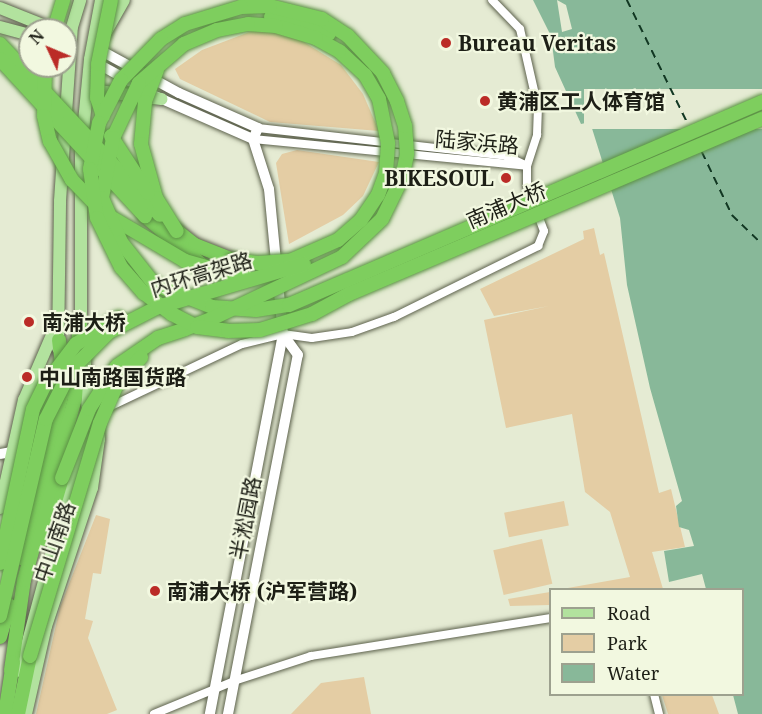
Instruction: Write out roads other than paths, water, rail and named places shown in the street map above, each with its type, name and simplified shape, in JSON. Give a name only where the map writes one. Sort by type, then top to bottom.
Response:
[{"type":"highway","points":[[58,18],[63,0]]},
{"type":"highway","points":[[111,0],[98,63],[97,98],[109,133],[177,231]]},
{"type":"highway","name":"南浦大桥","points":[[11,670],[62,478],[85,418],[108,378],[136,350],[186,329],[316,272],[342,257],[365,238],[382,219],[402,178],[407,154],[405,126],[383,73],[348,36],[322,19],[295,10],[241,7],[185,24],[161,39],[121,80],[99,123],[90,169],[97,218],[121,267],[144,293],[197,327],[228,332],[260,330],[312,314],[349,294],[762,119]]},
{"type":"highway","name":"南浦大桥","points":[[296,268],[341,246],[367,223],[388,194],[396,168],[397,130],[387,100],[374,76],[359,56],[336,38],[307,24],[276,16],[235,17],[206,25],[175,45],[153,76],[141,124],[141,144],[156,198],[177,231],[195,245],[233,260],[259,264],[290,261],[338,240],[361,220],[378,195],[386,173],[388,143],[379,99],[365,75],[339,51],[316,38],[276,26],[248,24],[217,30],[184,44],[139,83],[113,138],[102,198],[121,242],[154,284],[212,307],[256,310],[289,305],[762,102]]},
{"type":"highway","points":[[0,44],[177,231]]},
{"type":"highway","points":[[0,59],[145,216],[204,266]]},
{"type":"highway","points":[[45,78],[44,116],[50,141],[72,180],[103,212],[185,261],[222,274],[251,279],[316,272]]},
{"type":"highway","name":"内环高架路","points":[[0,616],[46,419],[58,391],[71,370],[109,332],[158,307],[296,268]]},
{"type":"highway","points":[[0,563],[33,410],[59,362],[102,325],[128,314],[158,307]]},
{"type":"highway","points":[[0,638],[65,411],[78,374],[80,319]]},
{"type":"highway","points":[[16,714],[30,656],[110,397],[138,359],[186,329]]},
{"type":"highway","points":[[5,714],[24,580],[65,411],[59,340]]},
{"type":"main road","name":"中山南路","points":[[74,18],[80,0]]},
{"type":"main road","name":"中山南路","points":[[16,714],[25,645],[87,422],[88,382],[80,319],[84,128],[90,59],[101,0]]},
{"type":"main road","name":"中山南路","points":[[93,47],[110,27],[124,0]]},
{"type":"main road","points":[[0,8],[25,18]]},
{"type":"main road","points":[[0,27],[18,32]]},
{"type":"main road","name":"陆家浜路","points":[[78,40],[190,98],[258,128]]},
{"type":"main road","name":"陆家浜路","points":[[78,54],[161,99],[253,139]]},
{"type":"main road","points":[[84,128],[95,108],[98,91],[90,59]]},
{"type":"main road","name":"中山南路","points":[[0,592],[59,340],[60,201],[67,78]]},
{"type":"main road","points":[[98,91],[161,99]]},
{"type":"main road","points":[[253,139],[258,128]]},
{"type":"main road","name":"半淞园路","points":[[210,714],[212,693],[283,334],[269,189],[253,139]]},
{"type":"main road","name":"中山南路","points":[[0,508],[6,453],[27,389],[50,342],[61,304]]},
{"type":"main road","name":"半淞园路","points":[[228,714],[298,355],[283,334]]},
{"type":"main road","name":"中山南路","points":[[26,714],[46,626],[92,488],[99,439],[97,412],[88,382]]},
{"type":"main road","points":[[76,467],[97,412]]},
{"type":"street","points":[[97,412],[216,355],[283,334],[312,338],[352,332],[394,317],[445,290],[529,253],[538,246],[544,231],[527,186],[527,166],[537,135],[538,108],[520,30],[492,0]]},
{"type":"street","name":"陆家浜路","points":[[258,128],[506,156],[527,166]]},
{"type":"street","name":"陆家浜路","points":[[253,139],[527,166]]},
{"type":"street","points":[[154,714],[212,693],[234,681],[311,656],[549,618]]},
{"type":"street","points":[[654,696],[659,714]]},
{"type":"water","points":[[533,0],[762,0],[762,714],[738,714],[733,696],[744,696],[744,588],[706,588],[702,574],[669,582],[664,551],[694,546],[689,530],[679,527],[676,506],[682,501],[650,388],[627,285],[620,218],[590,122],[581,124],[555,67],[551,36]]},
{"type":"place","name":"Bureau Veritas","points":[[446,43]]},
{"type":"place","name":"黄浦区工人体育馆","points":[[485,101]]},
{"type":"place","name":"BIKESOUL","points":[[506,178]]},
{"type":"place","name":"南浦大桥","points":[[29,322]]},
{"type":"place","name":"中山南路国货路","points":[[27,377]]},
{"type":"place","name":"南浦大桥 (沪军营路)","points":[[155,591]]}]
